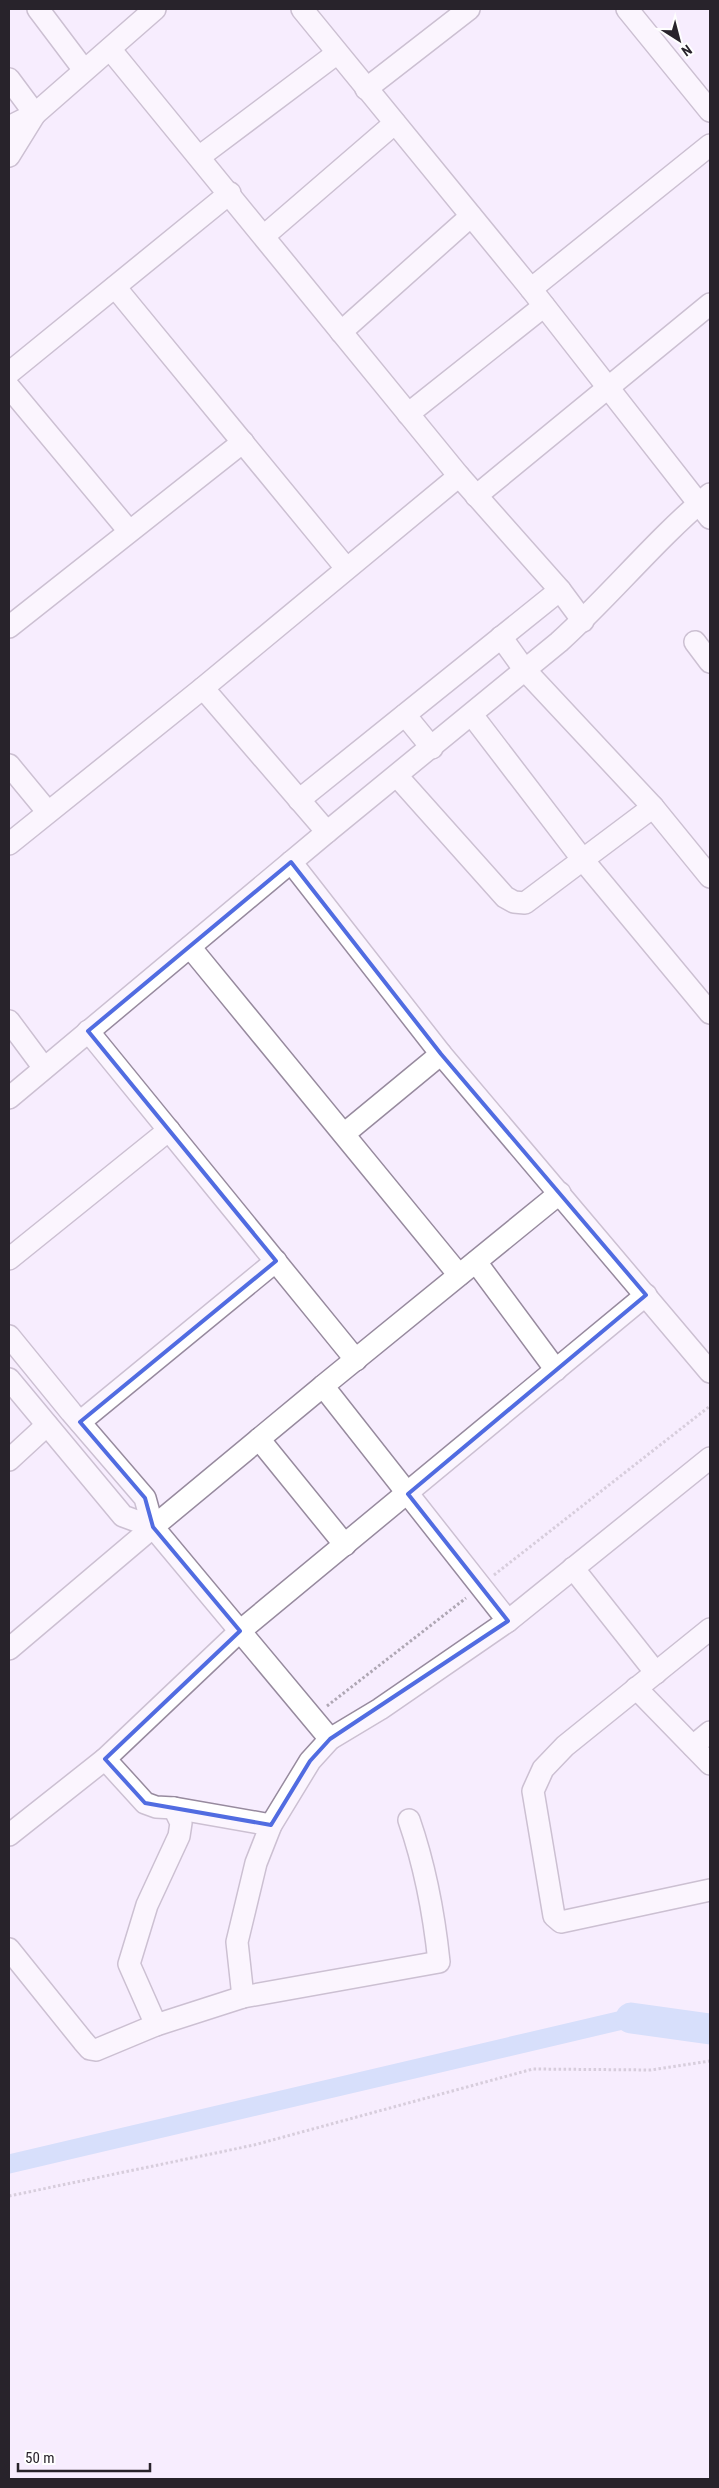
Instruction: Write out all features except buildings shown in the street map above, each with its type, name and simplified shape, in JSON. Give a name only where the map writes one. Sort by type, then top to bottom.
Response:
[{"type":"street","points":[[38,9],[84,70]]},
{"type":"street","points":[[9,127],[35,114],[155,9]]},
{"type":"street","points":[[9,1098],[327,832],[472,715],[582,621],[628,573],[707,505],[608,389],[531,289],[336,54],[302,9]]},
{"type":"street","points":[[366,89],[467,9]]},
{"type":"street","points":[[627,9],[710,111]]},
{"type":"street","points":[[110,49],[200,156],[459,476],[560,590],[582,621]]},
{"type":"street","points":[[200,156],[336,54]]},
{"type":"street","points":[[9,79],[35,114]]},
{"type":"street","points":[[9,156],[35,114]]},
{"type":"street","points":[[264,236],[394,124]]},
{"type":"street","points":[[531,289],[710,145]]},
{"type":"street","points":[[9,373],[230,194]]},
{"type":"street","points":[[341,332],[471,216]]},
{"type":"street","points":[[115,287],[346,568]]},
{"type":"street","points":[[476,496],[710,304]]},
{"type":"street","points":[[408,414],[544,306]]},
{"type":"street","points":[[9,387],[130,531]]},
{"type":"street","points":[[9,627],[243,442]]},
{"type":"street","points":[[9,844],[47,811],[203,688],[459,476]]},
{"type":"street","points":[[299,800],[560,590]]},
{"type":"street","points":[[501,637],[524,669],[653,807],[710,877]]},
{"type":"street","points":[[695,642],[710,662]]},
{"type":"street","points":[[203,688],[327,832]]},
{"type":"street","points":[[405,715],[432,748]]},
{"type":"street","points":[[472,715],[584,860],[710,1013]]},
{"type":"street","points":[[9,765],[47,811]]},
{"type":"street","points":[[397,776],[505,897],[514,902],[525,903],[653,807]]},
{"type":"street","points":[[292,862],[442,1054],[710,1372]]},
{"type":"street","points":[[190,946],[460,1275]]},
{"type":"street","points":[[9,1021],[44,1068]]},
{"type":"street","points":[[88,1031],[356,1360]]},
{"type":"street","points":[[344,1134],[442,1054]]},
{"type":"street","points":[[9,1259],[169,1130]]},
{"type":"street","points":[[9,1649],[323,1386],[560,1193]]},
{"type":"street","points":[[80,1422],[276,1261]]},
{"type":"street","points":[[476,1262],[556,1370]]},
{"type":"street","points":[[9,1835],[105,1758],[240,1631],[408,1494],[646,1295]]},
{"type":"street","points":[[9,1336],[145,1498],[154,1527],[330,1739]]},
{"type":"street","points":[[9,1379],[123,1516],[154,1527]]},
{"type":"street","points":[[323,1386],[508,1621]]},
{"type":"street","points":[[9,1460],[47,1425]]},
{"type":"street","points":[[259,1440],[345,1545]]},
{"type":"street","points":[[243,1997],[237,1942],[256,1863],[271,1825],[310,1761],[330,1739],[380,1709],[508,1621],[710,1458]]},
{"type":"street","points":[[573,1568],[656,1672]]},
{"type":"street","points":[[710,1629],[552,1758],[543,1769],[533,1791],[554,1916],[562,1922],[710,1890]]},
{"type":"street","points":[[636,1688],[710,1764]]},
{"type":"street","points":[[693,1746],[710,1732]]},
{"type":"street","points":[[105,1758],[145,1803],[156,1807],[174,1808],[271,1825]]},
{"type":"street","points":[[156,2025],[129,1964],[147,1905],[179,1836],[181,1823],[174,1808]]},
{"type":"street","points":[[9,1949],[90,2049],[96,2050],[156,2025],[243,1997],[439,1962],[435,1924],[418,1846],[409,1820]]},
{"type":"path","points":[[312,1718],[710,1406]]},
{"type":"path","points":[[9,2196],[254,2145],[533,2069],[651,2070],[710,2061]]},
{"type":"highlighted area","points":[[291,862],[441,1054],[646,1295],[408,1494],[508,1621],[330,1739],[310,1761],[271,1825],[145,1803],[105,1759],[240,1631],[153,1527],[145,1498],[80,1422],[276,1261],[88,1031]]},
{"type":"waterway","points":[[9,2164],[631,2018]]},
{"type":"waterway","points":[[631,2018],[710,2029]]}]
